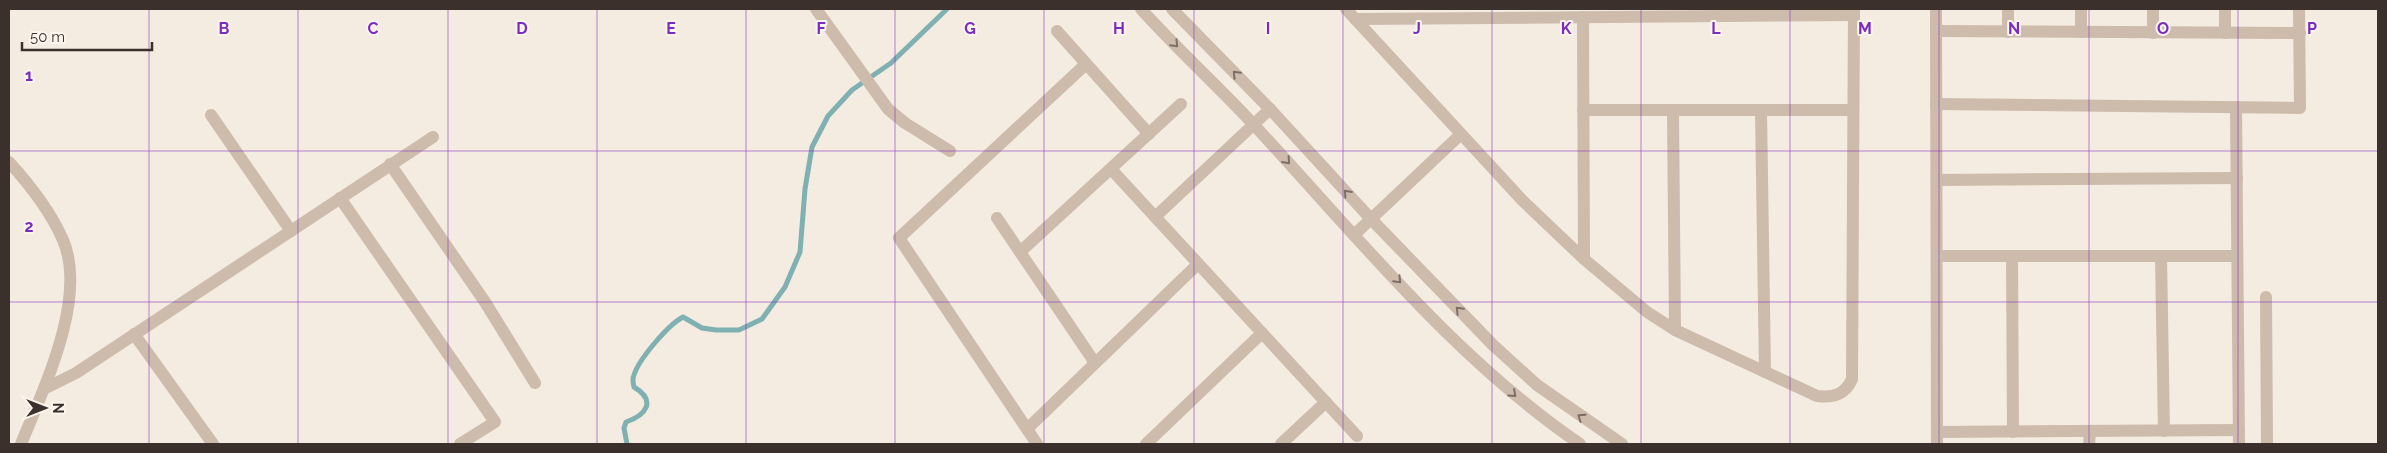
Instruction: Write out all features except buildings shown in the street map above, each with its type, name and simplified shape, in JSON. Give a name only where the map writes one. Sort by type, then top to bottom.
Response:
[{"type":"street","points":[[816,9],[888,109],[905,123],[950,151]]},
{"type":"street","points":[[1172,9],[1270,109],[1370,219],[1493,345],[1537,385],[1616,443]]},
{"type":"street","points":[[1346,9],[1355,19],[1460,135],[1522,200],[1584,259],[1647,312],[1675,330],[1817,396],[1827,397],[1844,392],[1852,379],[1854,12],[1673,12],[1583,17],[1355,19]]},
{"type":"street","points":[[1936,9],[1937,438],[2013,432],[2089,438],[2164,431],[2239,430]]},
{"type":"street","points":[[2008,9],[2008,32]]},
{"type":"street","points":[[2082,9],[2082,32]]},
{"type":"street","points":[[2153,9],[2153,33]]},
{"type":"street","points":[[2225,9],[2225,33]]},
{"type":"street","points":[[1936,104],[2300,108],[2299,9]]},
{"type":"street","points":[[1144,10],[1254,124],[1354,235],[1477,362],[1523,403],[1580,444]]},
{"type":"street","points":[[1583,17],[1584,259]]},
{"type":"street","points":[[1056,31],[1149,134]]},
{"type":"street","points":[[1936,32],[2300,34]]},
{"type":"street","points":[[1037,444],[898,238],[1086,64]]},
{"type":"street","points":[[1020,252],[1181,104]]},
{"type":"street","points":[[2236,107],[2239,444]]},
{"type":"street","points":[[1155,217],[1270,109]]},
{"type":"street","points":[[1583,110],[1853,110]]},
{"type":"street","points":[[1673,110],[1675,330]]},
{"type":"street","points":[[1761,110],[1765,372]]},
{"type":"street","points":[[211,115],[291,231]]},
{"type":"street","points":[[1354,235],[1460,135]]},
{"type":"street","points":[[44,389],[76,373],[390,164],[434,137]]},
{"type":"street","points":[[9,162],[46,209],[64,241],[70,268],[68,303],[58,355],[21,444]]},
{"type":"street","points":[[390,164],[485,302],[535,383]]},
{"type":"street","points":[[1111,169],[1357,436]]},
{"type":"street","points":[[1937,180],[2237,178]]},
{"type":"street","points":[[340,198],[495,422],[460,444]]},
{"type":"street","points":[[997,218],[1095,363]]},
{"type":"street","points":[[1937,256],[2237,256]]},
{"type":"street","points":[[2012,256],[2013,432]]},
{"type":"street","points":[[2161,256],[2164,431]]},
{"type":"street","points":[[1027,429],[1198,264]]},
{"type":"street","points":[[2266,298],[2267,444]]},
{"type":"street","points":[[1146,444],[1262,333]]},
{"type":"street","points":[[134,334],[214,444]]},
{"type":"street","points":[[1281,444],[1326,402]]},
{"type":"waterway","points":[[627,444],[624,428],[626,422],[639,416],[646,407],[647,402],[641,392],[634,387],[633,380],[633,376],[642,360],[662,335],[683,317],[702,328],[716,330],[739,330],[762,319],[785,287],[800,252],[805,189],[812,147],[828,116],[852,90],[891,63],[947,9]]}]
